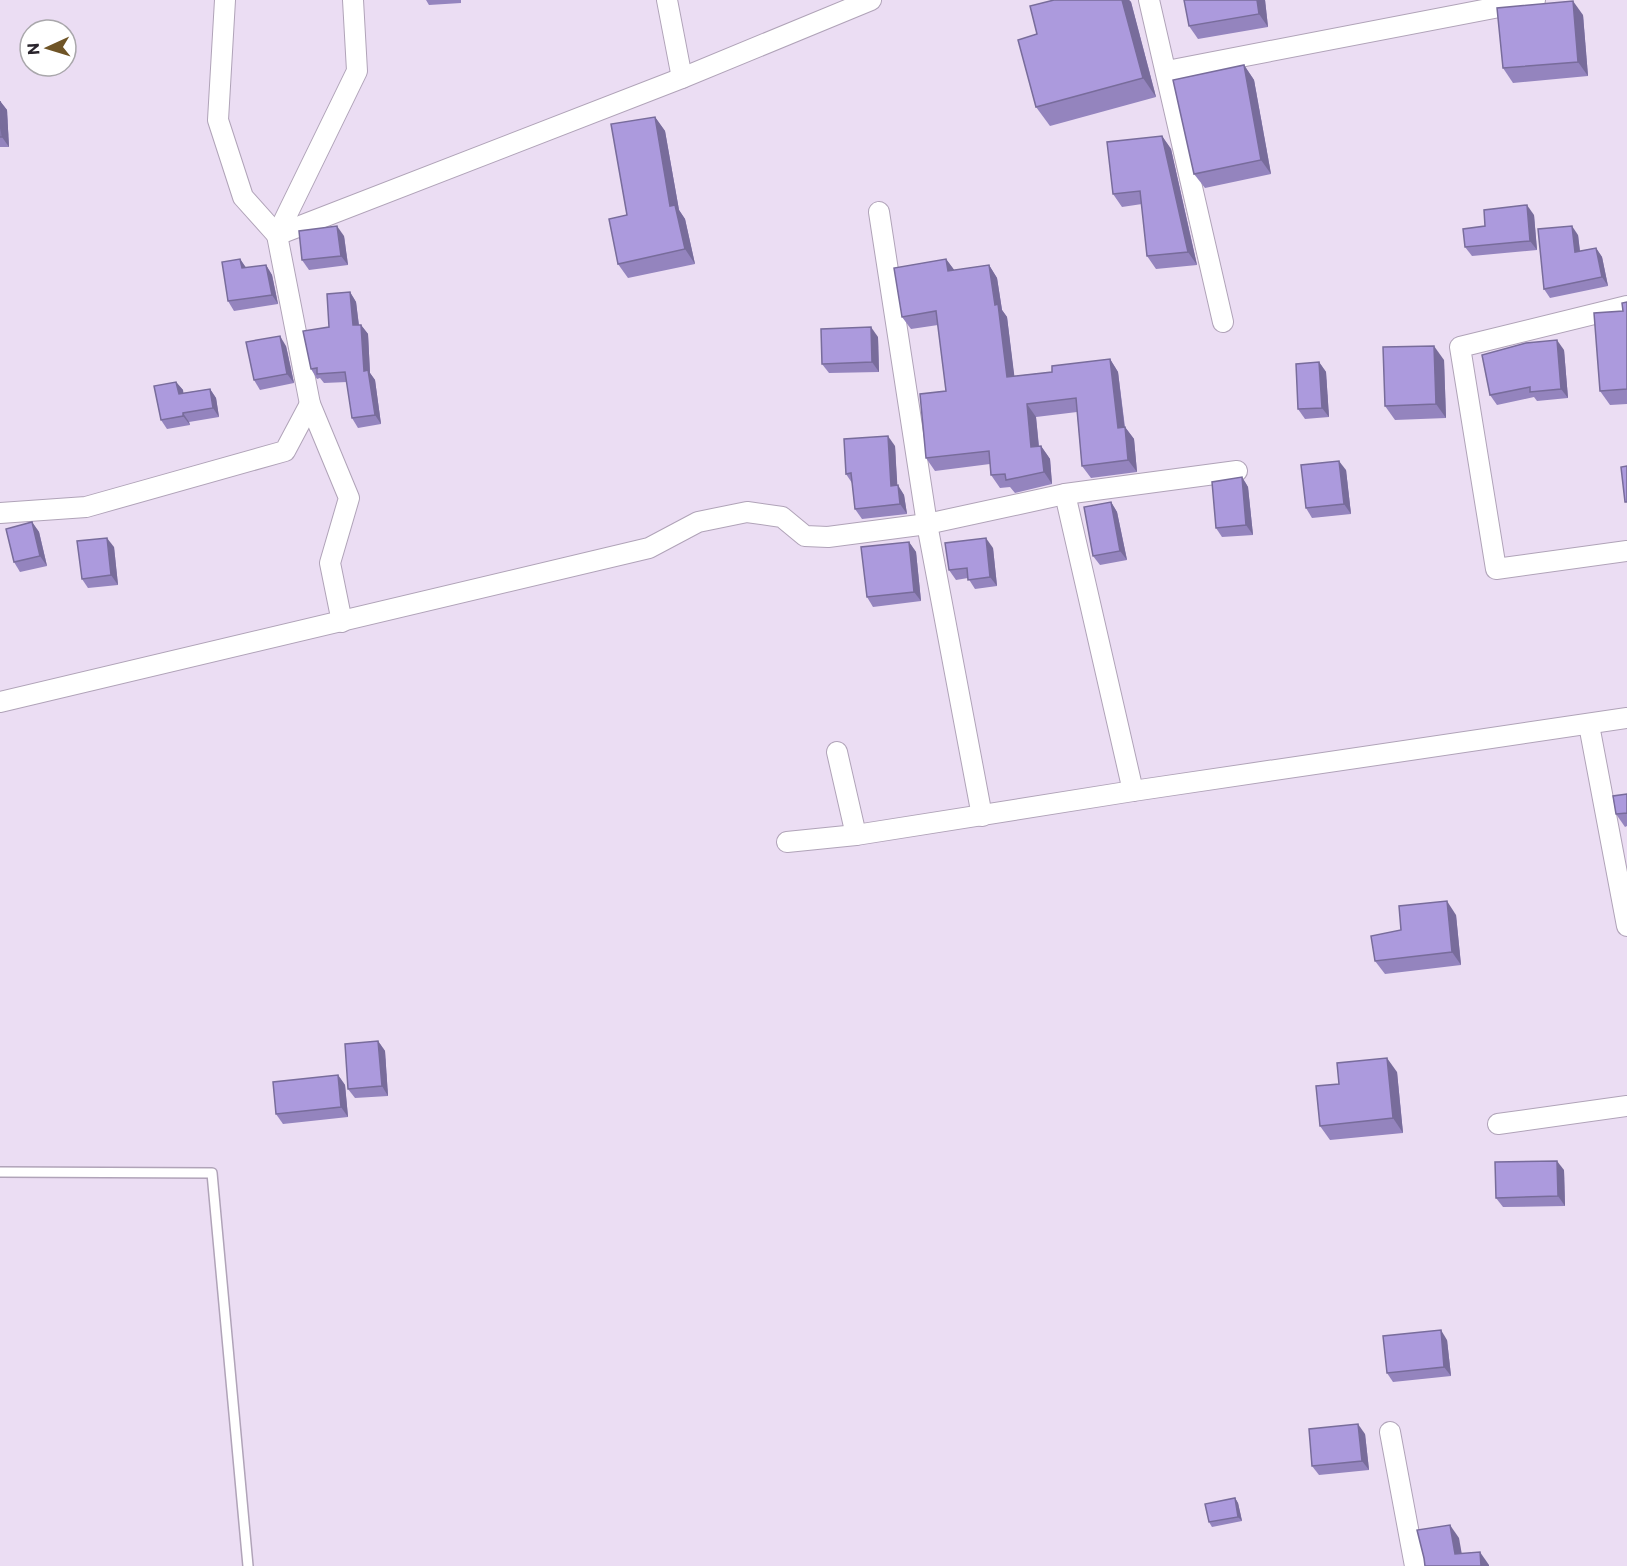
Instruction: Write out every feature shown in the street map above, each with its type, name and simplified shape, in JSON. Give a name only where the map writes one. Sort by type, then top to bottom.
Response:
[{"type":"street","points":[[225,0],[218,120],[243,197],[277,236],[310,404],[349,498],[330,563],[342,622]]},
{"type":"street","points":[[277,236],[357,71],[353,0]]},
{"type":"street","points":[[667,0],[682,78]]},
{"type":"street","points":[[277,236],[682,78],[871,0]]},
{"type":"street","points":[[1149,0],[1223,322]]},
{"type":"street","points":[[1167,71],[1535,0]]},
{"type":"street","points":[[879,212],[927,524],[982,816]]},
{"type":"street","points":[[1627,306],[1460,347],[1496,569],[1627,551]]},
{"type":"street","points":[[0,513],[87,507],[285,451],[310,404]]},
{"type":"street","points":[[0,702],[649,548],[698,522],[747,512],[782,516],[806,536],[828,537],[927,524],[1065,494],[1237,471]]},
{"type":"street","points":[[1065,494],[1133,791]]},
{"type":"street","points":[[788,842],[856,835],[1133,791],[1627,718]]},
{"type":"street","points":[[1589,725],[1627,926]]},
{"type":"street","points":[[837,752],[856,835]]},
{"type":"street","points":[[1498,1124],[1627,1106]]},
{"type":"street","points":[[1390,1432],[1415,1566]]},
{"type":"lane","points":[[0,1172],[212,1173],[248,1566]]},
{"type":"building","points":[[1054,0],[1122,0],[1143,78],[1036,107],[1018,40],[1037,34],[1030,6]]},
{"type":"building","points":[[1184,0],[1257,0],[1259,14],[1189,26]]},
{"type":"building","points":[[1573,1],[1578,62],[1503,68],[1497,8]]},
{"type":"building","points":[[1244,65],[1261,160],[1194,174],[1173,80]]},
{"type":"building","points":[[0,101],[2,137],[0,137]]},
{"type":"building","points":[[655,117],[670,206],[675,205],[685,249],[618,264],[609,219],[627,215],[611,124]]},
{"type":"building","points":[[1162,136],[1188,252],[1147,256],[1140,191],[1113,194],[1107,142]]},
{"type":"building","points":[[1527,205],[1530,241],[1465,247],[1463,229],[1485,226],[1484,210]]},
{"type":"building","points":[[337,226],[341,256],[302,260],[299,231]]},
{"type":"building","points":[[1572,226],[1575,252],[1596,248],[1602,277],[1544,289],[1538,229]]},
{"type":"building","points":[[240,259],[242,268],[266,265],[272,295],[228,301],[222,262]]},
{"type":"building","points":[[946,259],[948,271],[989,265],[995,305],[998,304],[1007,377],[1052,372],[1052,366],[1110,359],[1118,428],[1125,427],[1128,460],[1082,466],[1076,398],[1027,404],[1031,447],[1041,446],[1044,472],[1006,480],[1005,474],[991,475],[989,451],[926,458],[920,394],[946,391],[936,311],[902,317],[894,268]]},
{"type":"building","points":[[350,292],[353,325],[361,325],[364,371],[368,370],[375,415],[352,418],[345,372],[317,374],[317,368],[311,369],[303,331],[329,327],[327,294]]},
{"type":"building","points":[[1627,302],[1627,389],[1600,391],[1594,313],[1623,311],[1622,303]]},
{"type":"building","points":[[871,327],[872,362],[822,364],[821,329]]},
{"type":"building","points":[[280,336],[287,374],[254,380],[246,342]]},
{"type":"building","points":[[1557,340],[1561,389],[1530,392],[1530,387],[1490,395],[1482,355],[1526,343]]},
{"type":"building","points":[[1434,346],[1436,404],[1385,406],[1383,347]]},
{"type":"building","points":[[1319,362],[1322,408],[1298,409],[1296,364]]},
{"type":"building","points":[[176,382],[179,394],[210,389],[213,408],[183,413],[183,416],[161,420],[154,386]]},
{"type":"building","points":[[888,436],[891,486],[898,485],[900,504],[855,509],[851,473],[846,474],[844,439]]},
{"type":"building","points":[[1339,461],[1344,504],[1306,508],[1301,465]]},
{"type":"building","points":[[1627,466],[1627,502],[1625,502],[1621,467]]},
{"type":"building","points":[[1242,477],[1246,525],[1216,528],[1212,482]]},
{"type":"building","points":[[1111,502],[1120,551],[1093,556],[1084,507]]},
{"type":"building","points":[[32,522],[40,556],[14,562],[6,529]]},
{"type":"building","points":[[107,538],[111,575],[82,579],[77,541]]},
{"type":"building","points":[[986,538],[990,577],[968,580],[967,568],[949,570],[945,543]]},
{"type":"building","points":[[909,542],[914,592],[867,597],[861,547]]},
{"type":"building","points":[[1627,794],[1627,813],[1616,814],[1613,796]]},
{"type":"building","points":[[1447,901],[1452,952],[1375,961],[1371,936],[1401,930],[1399,906]]},
{"type":"building","points":[[378,1041],[382,1086],[348,1089],[345,1044]]},
{"type":"building","points":[[1387,1058],[1393,1118],[1320,1126],[1316,1086],[1339,1084],[1337,1063]]},
{"type":"building","points":[[338,1075],[341,1107],[276,1114],[273,1082]]},
{"type":"building","points":[[1557,1161],[1558,1196],[1496,1198],[1495,1162]]},
{"type":"building","points":[[1441,1330],[1444,1367],[1387,1373],[1383,1336]]},
{"type":"building","points":[[1358,1424],[1362,1461],[1312,1466],[1309,1429]]},
{"type":"building","points":[[1235,1498],[1238,1517],[1209,1522],[1205,1504]]},
{"type":"building","points":[[1450,1525],[1455,1554],[1480,1552],[1481,1566],[1425,1566],[1417,1530]]}]
